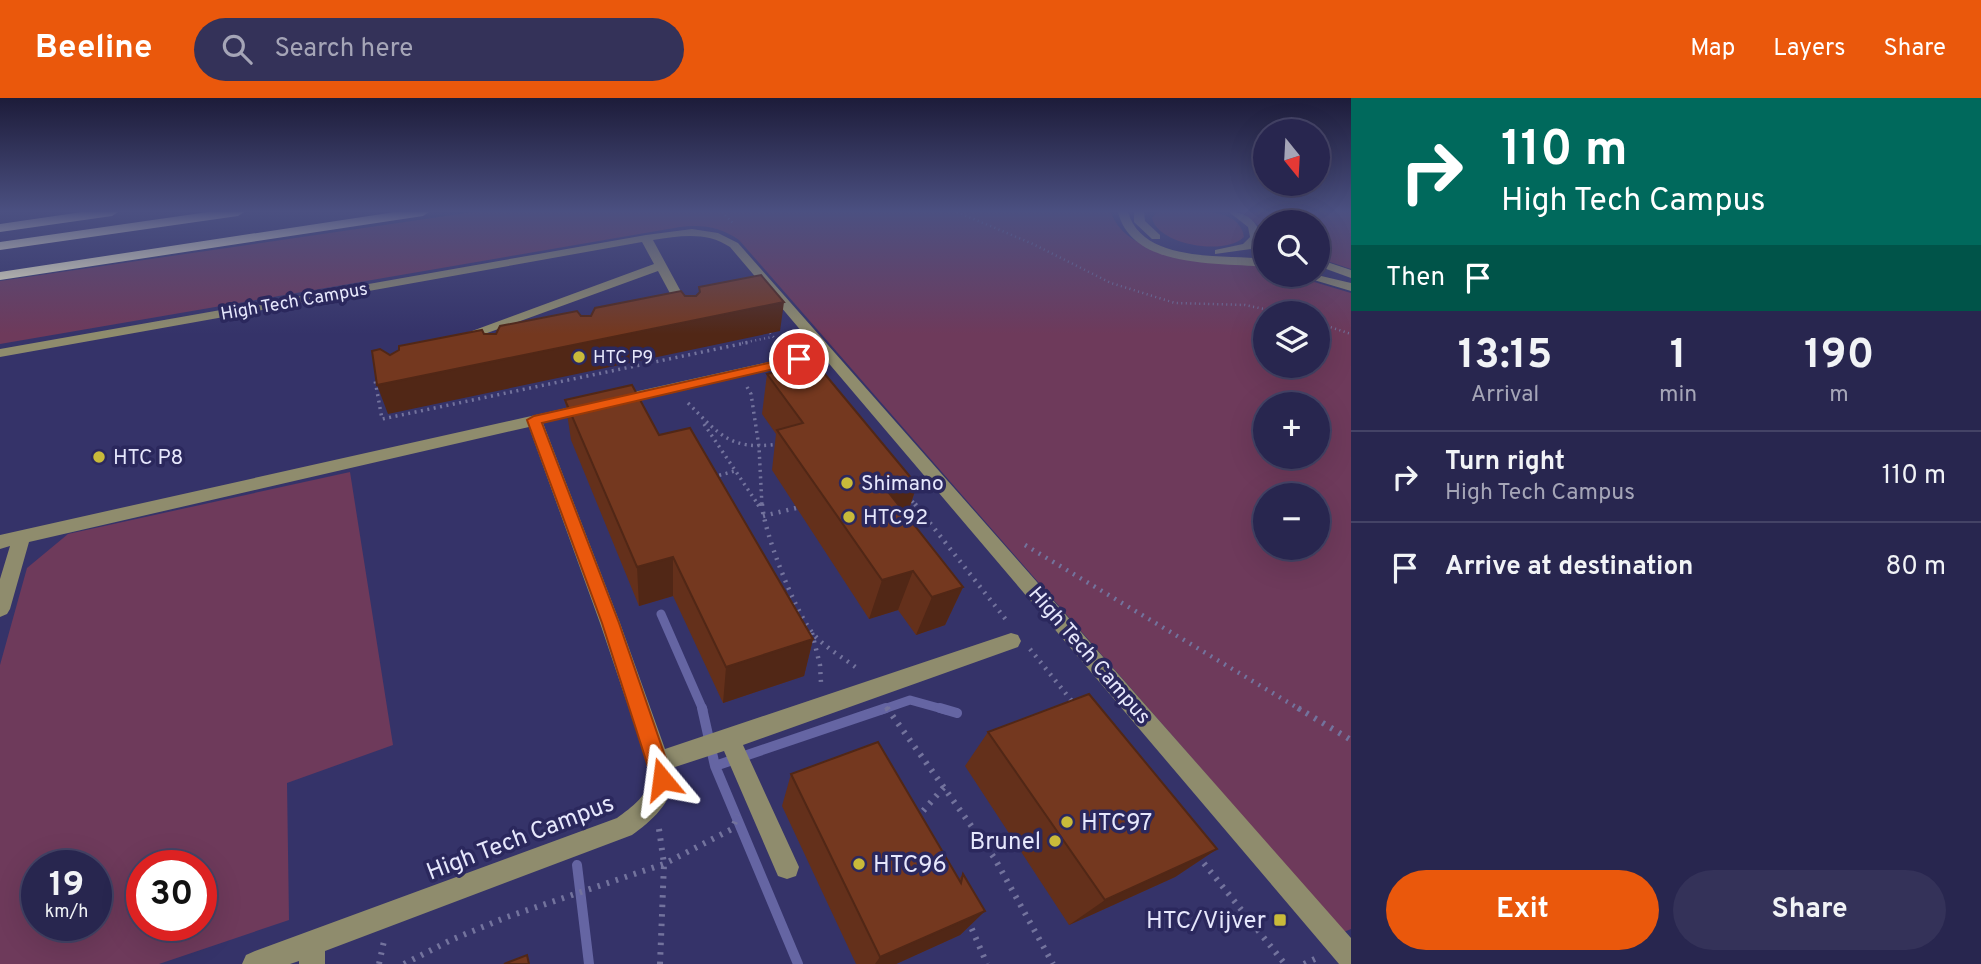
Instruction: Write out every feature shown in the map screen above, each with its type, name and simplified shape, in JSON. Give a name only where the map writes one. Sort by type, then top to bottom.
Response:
[{"type":"highway","points":[[0,276],[156,252]]},
{"type":"street","name":"High Tech Campus","points":[[0,353],[565,252]]},
{"type":"street","points":[[654,252],[690,319]]},
{"type":"street","name":"High Tech Campus","points":[[740,252],[1351,958]]},
{"type":"street","points":[[1177,252],[1210,261],[1243,256],[1253,259]]},
{"type":"street","points":[[1211,252],[1253,256]]},
{"type":"street","points":[[1243,256],[1246,252]]},
{"type":"street","points":[[447,342],[488,333],[573,303],[661,266]]},
{"type":"street","points":[[1330,266],[1351,274]]},
{"type":"street","points":[[1330,277],[1351,285]]},
{"type":"street","points":[[1330,281],[1351,285]]},
{"type":"street","points":[[0,542],[828,354]]},
{"type":"street","points":[[534,420],[610,623],[658,762],[662,779],[655,797]]},
{"type":"street","points":[[0,609],[22,537]]},
{"type":"street","points":[[658,762],[730,740],[821,705],[1017,638]]},
{"type":"street","points":[[730,740],[787,867]]},
{"type":"street","name":"High Tech Campus","points":[[255,964],[312,954],[624,827],[641,814],[655,797]]},
{"type":"path","points":[[1050,252],[1111,283],[1175,303],[1253,307]]},
{"type":"path","points":[[1330,327],[1351,334]]},
{"type":"path","points":[[387,379],[375,380],[382,419],[772,337]]},
{"type":"path","points":[[738,373],[751,394],[759,447],[763,513],[782,572],[812,632],[820,665],[821,705]]},
{"type":"path","points":[[671,388],[706,424],[741,446],[783,444]]},
{"type":"path","points":[[691,406],[763,513]]},
{"type":"path","points":[[704,479],[735,471]]},
{"type":"path","name":"High Tech Campus","points":[[901,488],[1017,638],[1080,711]]},
{"type":"path","points":[[763,513],[796,508]]},
{"type":"path","points":[[1015,539],[1351,740]]},
{"type":"path","points":[[812,632],[865,675],[873,688]]},
{"type":"path","points":[[895,722],[995,859],[1053,964]]},
{"type":"path","points":[[923,829],[917,817],[944,788]]},
{"type":"path","points":[[655,797],[664,864],[660,964]]},
{"type":"path","points":[[404,964],[451,940],[507,917],[664,864],[732,829]]},
{"type":"path","points":[[1191,848],[1285,964]]},
{"type":"path","points":[[965,913],[987,964]]},
{"type":"shaded area","points":[[196,252],[532,252],[0,344],[0,281]]},
{"type":"shaded area","points":[[750,252],[1166,252],[1253,266],[1253,287],[1330,287],[1351,293],[1351,929],[1344,932]]},
{"type":"shaded area","points":[[1330,252],[1351,252],[1351,269],[1330,262]]},
{"type":"shaded area","points":[[350,472],[393,745],[287,783],[289,920],[159,964],[0,964],[0,665],[27,568],[68,534]]},
{"type":"building","points":[[761,275],[784,302],[377,385],[372,351],[380,349],[390,355],[399,350],[399,346],[482,330],[484,334],[496,334],[500,326],[577,311],[581,316],[591,316],[595,308],[681,291],[685,296],[696,296],[700,292],[699,287]]},
{"type":"building","points":[[804,349],[917,485],[889,493],[963,587],[932,597],[913,571],[882,580],[777,430],[803,423],[767,374],[791,369],[780,354]]},
{"type":"building","points":[[632,385],[659,435],[690,428],[813,639],[726,667],[673,557],[637,567],[565,400]]},
{"type":"building","points":[[1089,694],[1217,849],[1105,900],[988,732]]},
{"type":"building","points":[[878,742],[961,883],[963,874],[985,911],[880,957],[791,774]]},
{"type":"building","points":[[527,955],[529,964],[504,964]]},
{"type":"waterway","points":[[661,614],[703,710]]},
{"type":"waterway","points":[[881,710],[910,700],[946,710]]},
{"type":"waterway","points":[[702,708],[715,766]]},
{"type":"waterway","points":[[715,766],[886,708]]},
{"type":"waterway","points":[[940,708],[957,713]]},
{"type":"waterway","points":[[715,766],[798,964]]},
{"type":"waterway","points":[[577,865],[589,964]]},
{"type":"place","name":"HTC P9","points":[[579,357]]},
{"type":"place","name":"HTC P8","points":[[99,457]]},
{"type":"place","name":"Shimano","points":[[847,483]]},
{"type":"place","name":"HTC92","points":[[849,517]]},
{"type":"place","name":"HTC97","points":[[1067,822]]},
{"type":"place","name":"Brunel","points":[[1055,841]]},
{"type":"place","name":"HTC96","points":[[859,864]]},
{"type":"place","name":"HTC/Vijver","points":[[1280,920]]},
{"type":"route","points":[[662,779],[610,623],[534,420],[799,359]]}]
